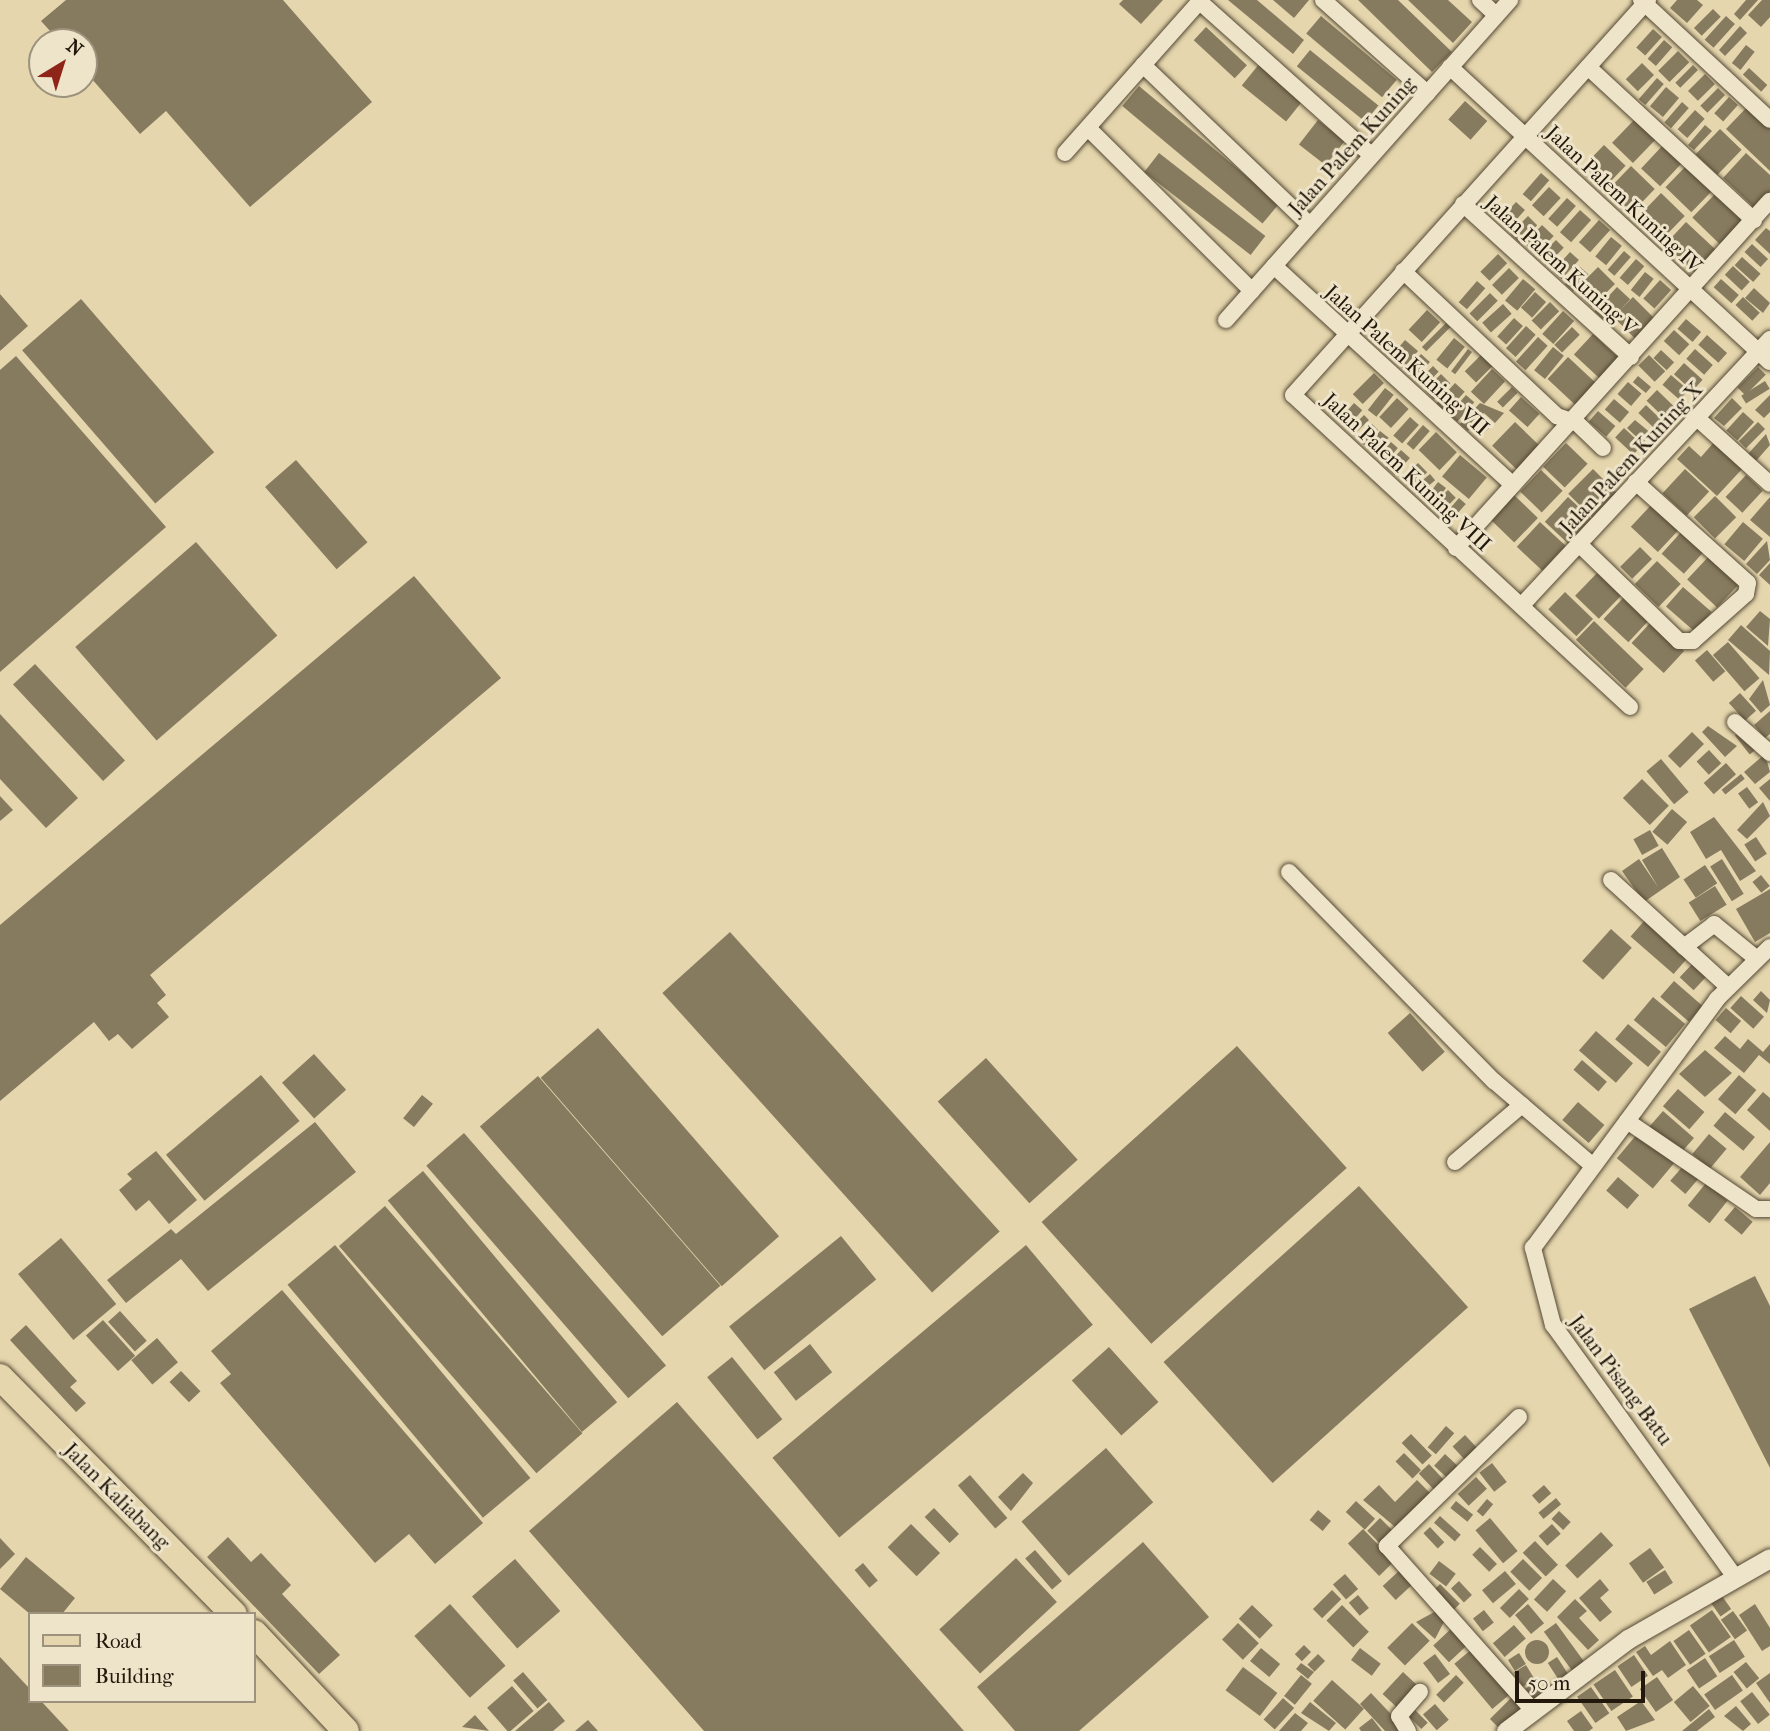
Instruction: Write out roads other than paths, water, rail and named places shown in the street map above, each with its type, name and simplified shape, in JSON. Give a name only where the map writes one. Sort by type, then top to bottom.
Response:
[{"type":"main road","name":"Jalan Kaliabang","points":[[0,1377],[232,1612]]},
{"type":"main road","points":[[256,1635],[346,1731]]},
{"type":"street","points":[[1323,0],[1427,93]]},
{"type":"street","points":[[1480,0],[1496,15]]},
{"type":"street","name":"Jalan Palem Kuning","points":[[1226,320],[1510,0]]},
{"type":"street","points":[[1065,153],[1201,1],[1371,155]]},
{"type":"street","points":[[1344,332],[1526,138],[1645,1],[1770,120]]},
{"type":"street","points":[[1143,65],[1310,225]]},
{"type":"street","name":"Jalan Palem Kuning IV","points":[[1450,67],[1692,290],[1766,351]]},
{"type":"street","points":[[1588,68],[1754,220]]},
{"type":"street","points":[[1088,128],[1252,291]]},
{"type":"street","points":[[1456,548],[1770,201]]},
{"type":"street","name":"Jalan Palem Kuning V","points":[[1463,205],[1631,357]]},
{"type":"street","name":"Jalan Palem Kuning VII","points":[[1274,266],[1513,485]]},
{"type":"street","points":[[1403,271],[1557,416],[1570,420],[1603,448]]},
{"type":"street","name":"Jalan Palem Kuning VIII","points":[[1344,332],[1293,395],[1630,707]]},
{"type":"street","name":"Jalan Palem Kuning X","points":[[1522,606],[1697,418],[1766,351]]},
{"type":"street","points":[[1697,418],[1770,484]]},
{"type":"street","points":[[1579,544],[1679,641],[1693,641],[1746,594],[1748,583],[1636,482]]},
{"type":"street","points":[[1735,722],[1770,752]]},
{"type":"street","points":[[1289,873],[1522,1105],[1592,1165]]},
{"type":"street","points":[[1611,880],[1728,987]]},
{"type":"street","points":[[1684,947],[1714,924],[1757,959]]},
{"type":"street","name":"Jalan Pisang Batu","points":[[1735,1577],[1545,1310],[1533,1248],[1592,1165],[1728,987],[1770,947]]},
{"type":"street","points":[[1455,1162],[1522,1105]]},
{"type":"street","points":[[1627,1121],[1756,1209],[1770,1209]]},
{"type":"street","points":[[1518,1417],[1387,1546],[1531,1708]]},
{"type":"street","points":[[1506,1731],[1531,1708],[1628,1639],[1770,1558]]},
{"type":"street","points":[[1408,1731],[1399,1716],[1420,1692]]}]
